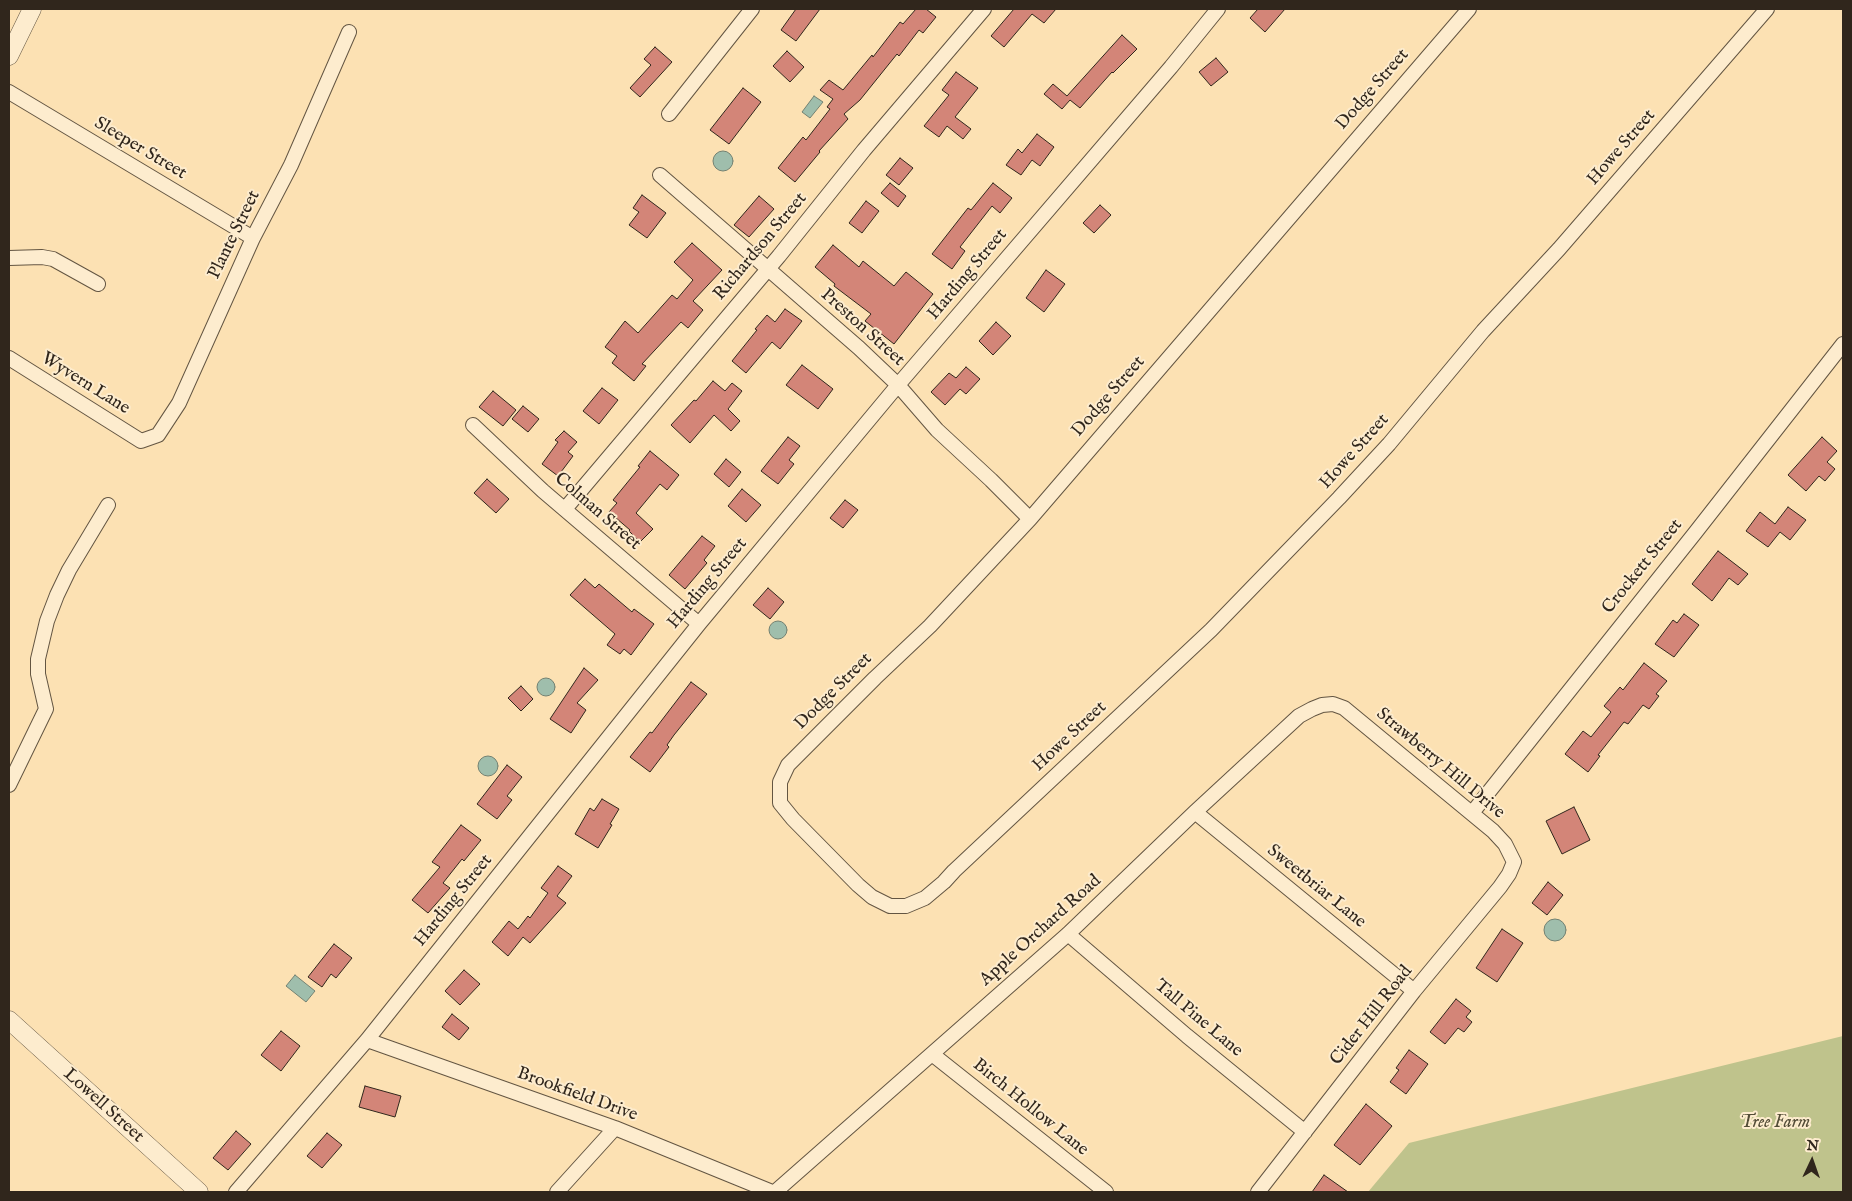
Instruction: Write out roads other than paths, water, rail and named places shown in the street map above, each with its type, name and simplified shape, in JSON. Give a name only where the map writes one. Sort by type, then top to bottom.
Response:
[{"type":"street","points":[[9,56],[32,9]]},
{"type":"street","points":[[670,114],[752,9]]},
{"type":"street","name":"Richardson Street","points":[[565,509],[984,9]]},
{"type":"street","name":"Harding Street","points":[[236,1192],[367,1040],[699,624],[898,385],[1172,67],[1218,9]]},
{"type":"street","name":"Dodge Street","points":[[780,803],[780,782],[788,765],[930,626],[1030,519],[1469,9]]},
{"type":"street","name":"Howe Street","points":[[780,803],[806,832],[872,897],[890,906],[906,906],[924,898],[937,888],[1211,630],[1339,498],[1389,444],[1484,331],[1559,249],[1767,9]]},
{"type":"street","name":"Plante Street","points":[[141,441],[158,434],[179,403],[253,238],[291,165],[349,32]]},
{"type":"street","name":"Sleeper Street","points":[[9,92],[253,238]]},
{"type":"street","name":"Preston Street","points":[[660,175],[859,348],[898,385],[936,430],[991,480],[1030,519]]},
{"type":"street","points":[[9,258],[42,257],[53,259],[98,284]]},
{"type":"street","name":"Crockett Street","points":[[1472,813],[1843,344]]},
{"type":"street","name":"Wyvern Lane","points":[[9,358],[141,441]]},
{"type":"street","name":"Colman Street","points":[[473,425],[543,492],[699,624]]},
{"type":"street","points":[[9,785],[46,709],[38,674],[38,659],[47,621],[69,570],[108,505]]},
{"type":"street","name":"Strawberry Hill Drive","points":[[1333,704],[1344,708],[1472,813],[1505,844],[1514,862]]},
{"type":"street","name":"Apple Orchard Road","points":[[773,1192],[1068,934],[1195,812],[1299,716],[1312,709],[1333,704]]},
{"type":"street","name":"Sweetbriar Lane","points":[[1195,812],[1414,991]]},
{"type":"street","name":"Cider Hill Road","points":[[1258,1192],[1414,991],[1500,887],[1509,874],[1514,862]]},
{"type":"street","name":"Tall Pine Lane","points":[[1068,934],[1187,1036],[1305,1132]]},
{"type":"street","name":"Lowell Street","points":[[9,1020],[199,1192]]},
{"type":"street","name":"Brookfield Drive","points":[[367,1040],[615,1128],[773,1192]]},
{"type":"street","name":"Birch Hollow Lane","points":[[932,1054],[1106,1192]]},
{"type":"street","points":[[557,1192],[615,1128]]},
{"type":"park label","name":"Tree Farm","points":[[1775,1123]]}]
